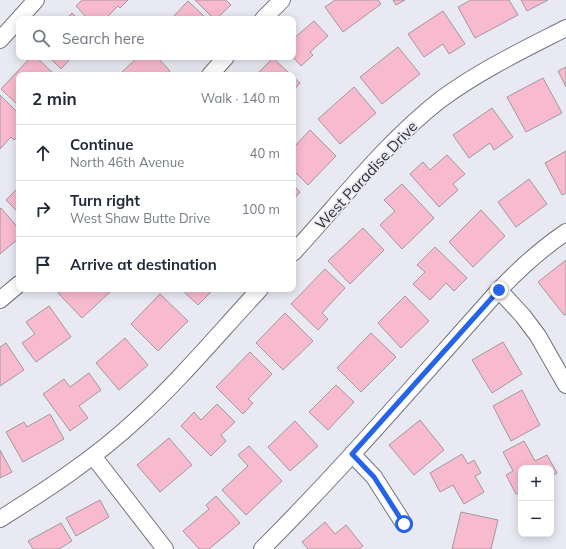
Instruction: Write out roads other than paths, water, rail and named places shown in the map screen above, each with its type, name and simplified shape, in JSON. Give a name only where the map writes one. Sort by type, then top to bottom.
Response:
[{"type":"street","points":[[22,16],[36,0]]},
{"type":"street","points":[[266,16],[282,0]]},
{"type":"street","points":[[0,40],[16,22]]},
{"type":"street","name":"West Paradise Drive","points":[[296,250],[366,170],[407,129],[440,101],[468,81],[566,28]]},
{"type":"street","points":[[213,72],[223,60]]},
{"type":"street","points":[[262,549],[294,517],[352,454],[499,290],[524,264],[566,232]]},
{"type":"street","points":[[0,300],[16,287]]},
{"type":"street","points":[[499,290],[523,316],[538,336],[566,385]]},
{"type":"street","points":[[0,519],[44,492],[93,456],[137,420],[169,388],[257,292]]},
{"type":"street","points":[[352,454],[374,477],[404,524]]},
{"type":"street","points":[[93,456],[165,549]]}]
